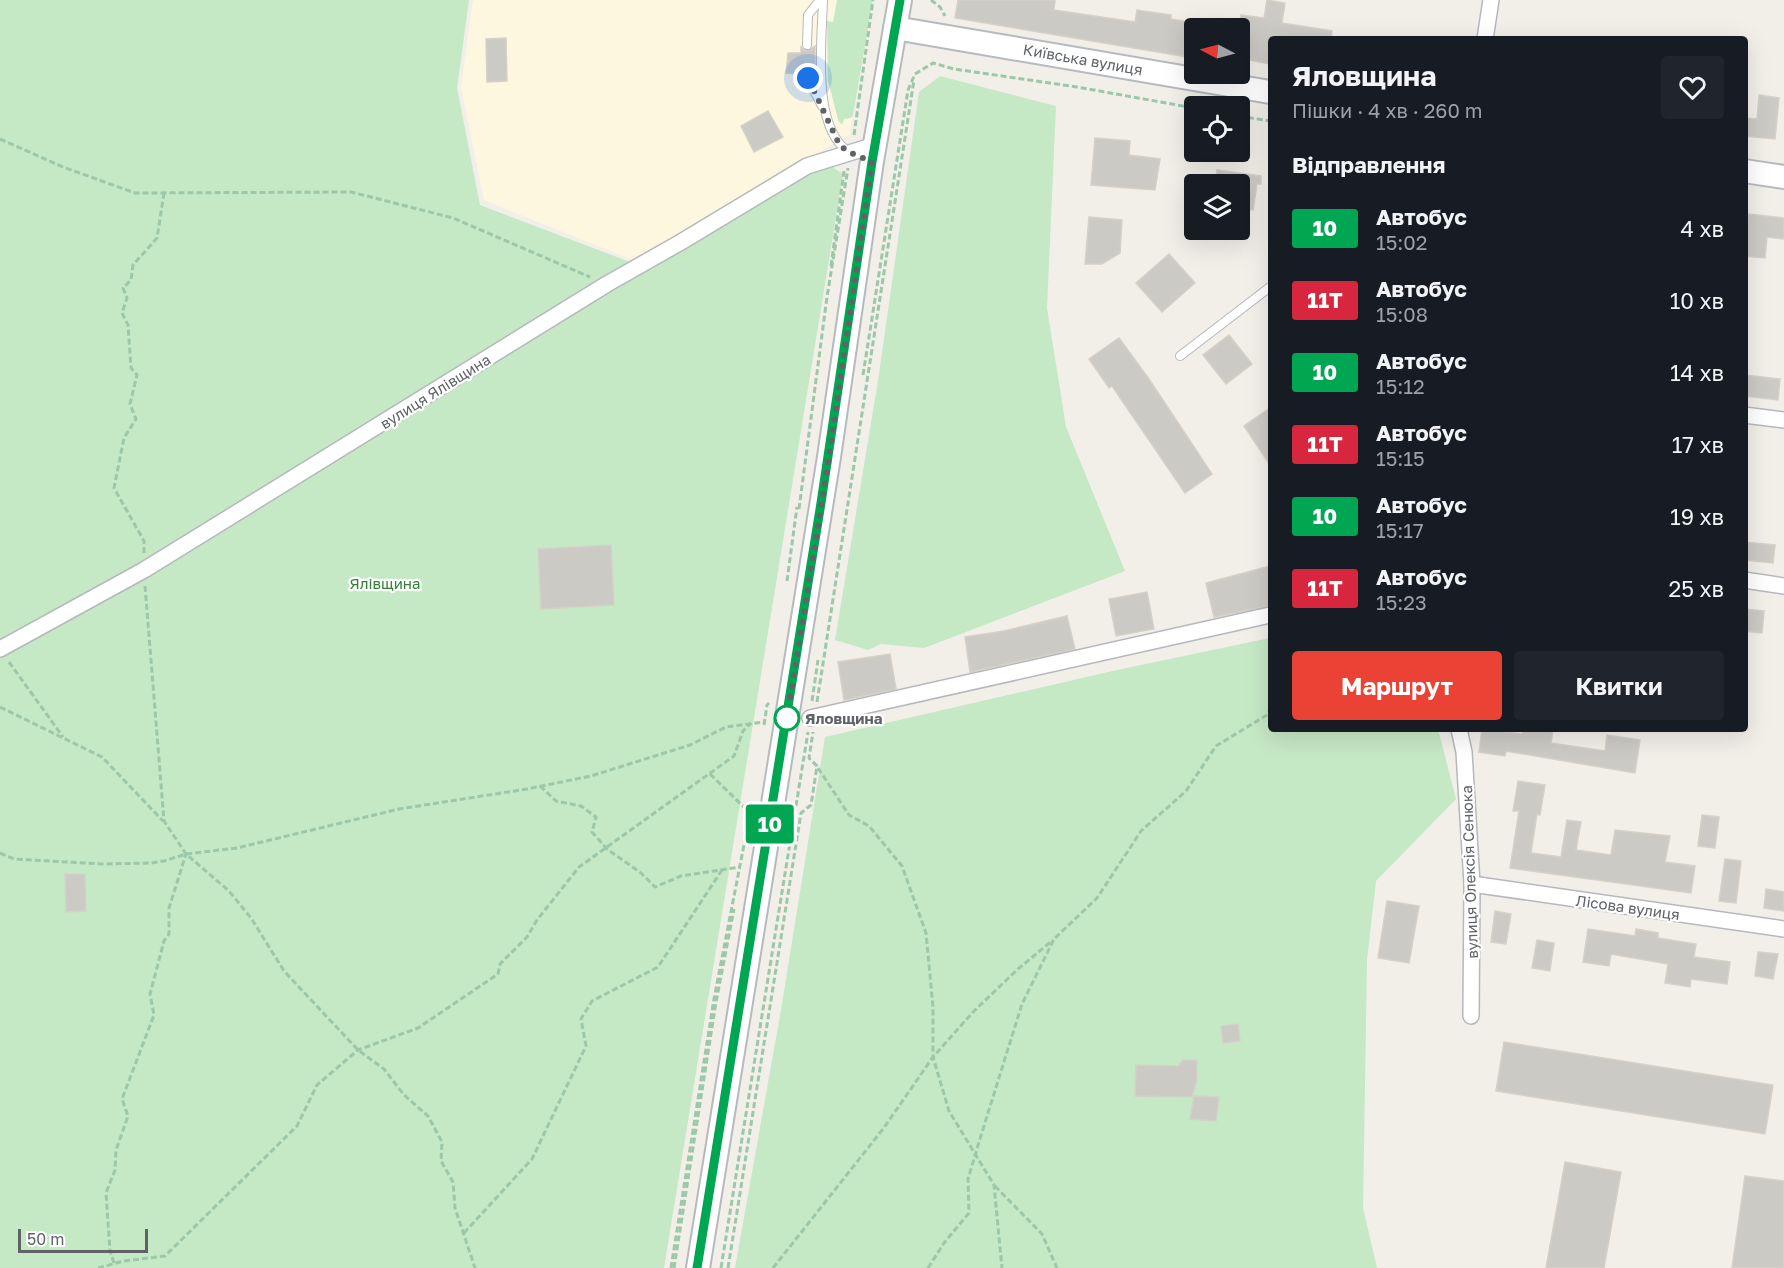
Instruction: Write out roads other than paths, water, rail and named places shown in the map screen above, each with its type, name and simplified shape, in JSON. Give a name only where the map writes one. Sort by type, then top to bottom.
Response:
[{"type":"main road","points":[[698,1268],[900,0]]},
{"type":"main road","name":"Київська вулиця","points":[[895,28],[1268,92]]},
{"type":"main road","points":[[1748,172],[1784,177]]},
{"type":"street","points":[[1485,36],[1491,0]]},
{"type":"street","name":"вулиця Ялівщина","points":[[3,654],[144,570],[608,284],[807,166],[849,153],[874,153]]},
{"type":"street","points":[[1748,416],[1784,420]]},
{"type":"street","points":[[1748,581],[1784,586]]},
{"type":"street","points":[[812,717],[1268,615]]},
{"type":"street","name":"вулиця Олексія Сенюка","points":[[1460,732],[1464,752],[1473,885],[1471,1016]]},
{"type":"street","name":"Лісова вулиця","points":[[1473,885],[1784,929]]},
{"type":"lane","points":[[807,45],[808,15],[822,0]]},
{"type":"lane","points":[[822,0],[821,79],[825,114]]},
{"type":"lane","points":[[806,75],[840,146],[849,153]]},
{"type":"lane","points":[[1180,356],[1268,289]]},
{"type":"place","name":"Яловщина","points":[[787,718]]},
{"type":"park label","name":"Ялівщина","points":[[385,583]]}]
